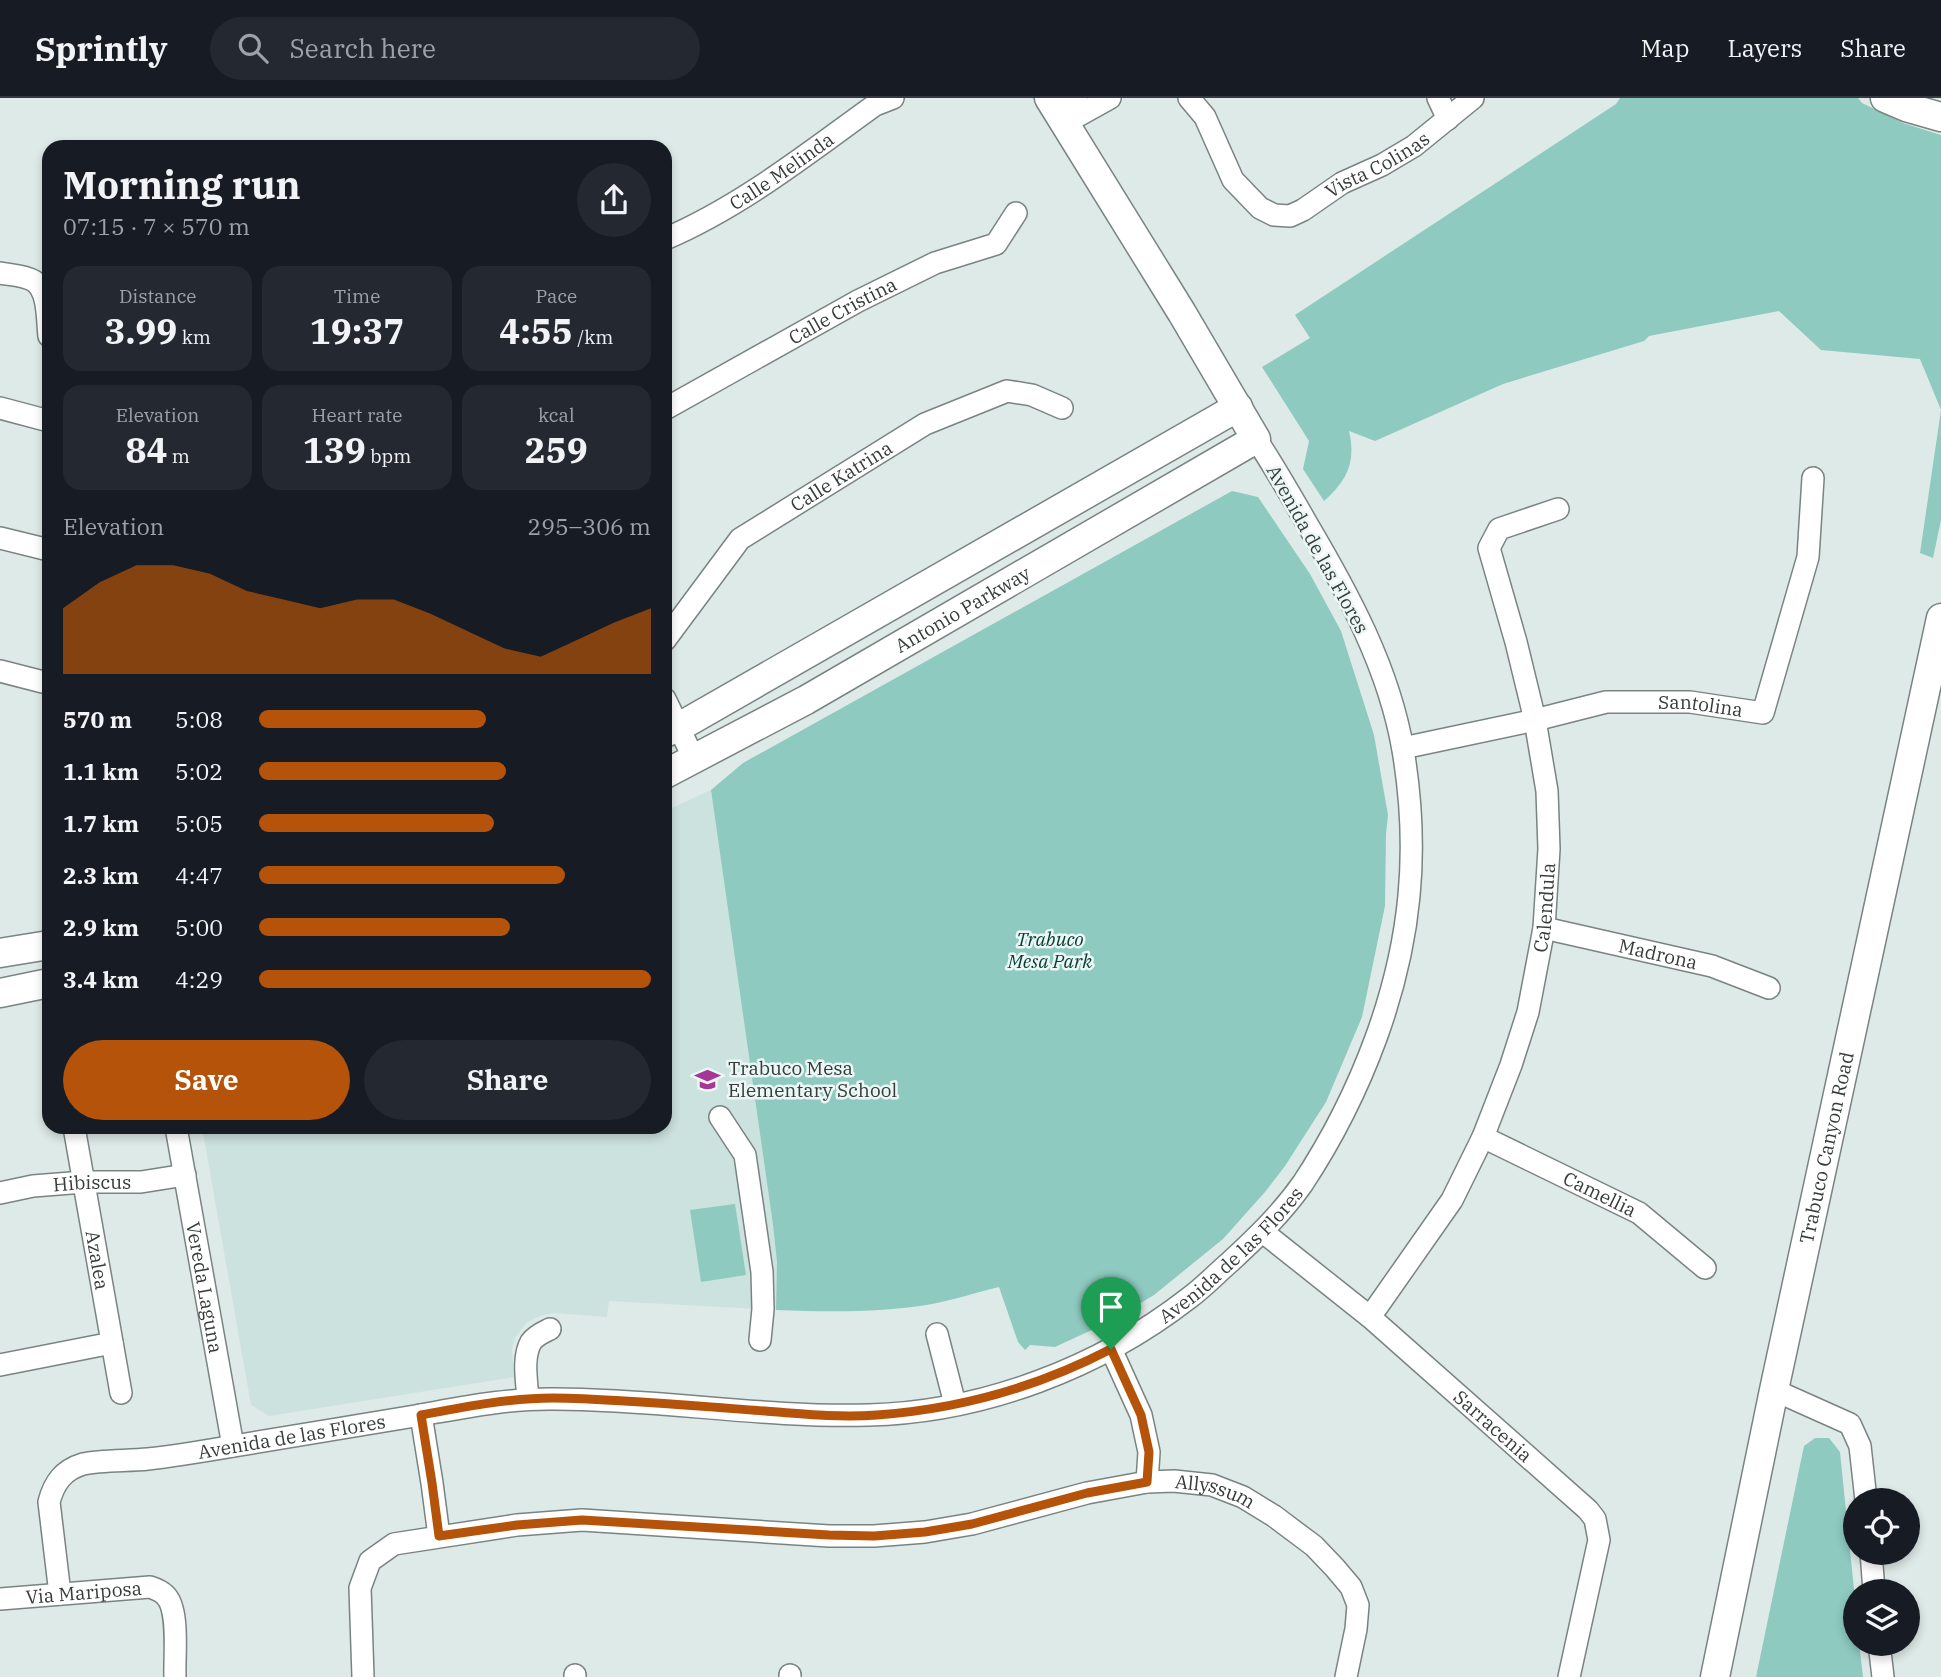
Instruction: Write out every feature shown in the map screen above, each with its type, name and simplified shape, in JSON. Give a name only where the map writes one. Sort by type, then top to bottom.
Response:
[{"type":"main road","points":[[1885,98],[1941,117]]},
{"type":"main road","name":"Avenida de las Flores","points":[[1062,107],[1256,439]]},
{"type":"main road","name":"Antonio Parkway","points":[[672,730],[1238,407]]},
{"type":"main road","name":"Antonio Parkway","points":[[672,770],[806,700],[1256,439]]},
{"type":"main road","name":"Trabuco Canyon Road","points":[[1715,1677],[1774,1390],[1941,618]]},
{"type":"main road","points":[[0,953],[42,946]]},
{"type":"main road","points":[[0,993],[42,984]]},
{"type":"street","name":"Calle Melinda","points":[[672,236],[698,225],[755,190],[875,104],[893,98]]},
{"type":"street","points":[[1062,107],[1110,98]]},
{"type":"street","name":"Vista Colinas","points":[[1189,98],[1205,117],[1233,180],[1260,208],[1274,215],[1290,216],[1342,183],[1382,165],[1414,146],[1473,98]]},
{"type":"street","points":[[1438,98],[1448,119]]},
{"type":"street","name":"Calle Cristina","points":[[672,405],[782,342],[935,263],[996,244],[1016,213]]},
{"type":"street","points":[[0,273],[36,282],[42,292]]},
{"type":"street","name":"Calle Katrina","points":[[672,631],[740,539],[925,424],[1007,391],[1032,395],[1062,408]]},
{"type":"street","points":[[0,408],[42,419]]},
{"type":"street","name":"Avenida de las Flores","points":[[60,1594],[49,1502],[53,1488],[62,1474],[82,1464],[154,1458],[470,1406],[528,1399],[607,1400],[823,1416],[875,1415],[939,1408],[999,1395],[1057,1375],[1111,1349],[1149,1327],[1192,1296],[1263,1233],[1302,1184],[1362,1077],[1400,961],[1410,901],[1412,825],[1403,748],[1375,656],[1355,608],[1256,439]]},
{"type":"street","name":"Santolina","points":[[1403,748],[1606,702],[1690,702],[1763,713],[1808,557],[1813,478]]},
{"type":"street","name":"Calendula","points":[[1370,1317],[1452,1200],[1483,1137],[1528,1012],[1544,928],[1549,849],[1547,803],[1535,720],[1489,548],[1499,529],[1558,509]]},
{"type":"street","points":[[0,538],[42,548]]},
{"type":"street","points":[[0,671],[42,682]]},
{"type":"street","points":[[672,730],[694,759]]},
{"type":"street","name":"Madrona","points":[[1544,928],[1712,966],[1769,988]]},
{"type":"street","points":[[720,1117],[746,1155],[762,1272],[760,1340]]},
{"type":"street","name":"Azalea","points":[[75,1134],[121,1393]]},
{"type":"street","name":"Vereda Laguna","points":[[177,1134],[233,1446]]},
{"type":"street","name":"Camellia","points":[[1483,1137],[1639,1213],[1705,1268]]},
{"type":"street","name":"Hibiscus","points":[[0,1193],[33,1186],[84,1182],[141,1182],[185,1175]]},
{"type":"street","name":"Sarracenia","points":[[1263,1233],[1370,1317],[1595,1519],[1599,1539],[1569,1677]]},
{"type":"street","points":[[528,1399],[526,1365],[531,1343],[551,1329]]},
{"type":"street","points":[[937,1334],[955,1404]]},
{"type":"street","points":[[0,1365],[112,1343]]},
{"type":"street","points":[[1111,1349],[1141,1415],[1149,1452],[1147,1482]]},
{"type":"street","points":[[1774,1390],[1850,1423],[1860,1447],[1865,1488]]},
{"type":"street","points":[[421,1415],[439,1536]]},
{"type":"street","name":"Allyssum","points":[[363,1677],[360,1588],[370,1561],[394,1544],[517,1525],[582,1520],[829,1535],[874,1536],[925,1532],[972,1524],[1087,1493],[1147,1482],[1174,1481],[1212,1485],[1243,1497],[1275,1516],[1314,1546],[1351,1587],[1358,1605],[1346,1677]]},
{"type":"street","name":"Via Mariposa","points":[[0,1598],[150,1587],[164,1594],[172,1607],[175,1677]]},
{"type":"street","points":[[1881,1656],[1883,1677]]},
{"type":"shaded area","name":"Trabuco Mesa Elementary School","points":[[711,790],[773,1225],[777,1262],[776,1310],[609,1301],[607,1317],[554,1313],[526,1323],[515,1338],[512,1349],[514,1377],[269,1416],[251,1405],[203,1134],[672,1134],[672,808]]},
{"type":"green space","points":[[1620,98],[1858,98],[1862,103],[1903,123],[1941,135],[1941,410],[1920,359],[1821,350],[1779,311],[1649,336],[1644,341],[1503,384],[1375,441],[1349,431],[1351,452],[1348,469],[1339,485],[1324,501],[1303,469],[1309,441],[1262,367],[1310,338],[1295,315],[1616,104]]},
{"type":"green space","points":[[1941,410],[1941,520],[1933,558],[1920,553]]},
{"type":"green space","name":"Trabuco Mesa Park","points":[[1232,491],[1258,497],[1310,574],[1341,631],[1374,735],[1388,815],[1385,906],[1362,1017],[1326,1102],[1285,1166],[1223,1239],[1154,1295],[1109,1322],[1055,1347],[1030,1345],[1025,1350],[1018,1342],[999,1287],[940,1302],[893,1309],[776,1310],[777,1262],[773,1225],[711,790],[743,763]]},
{"type":"green space","points":[[735,1204],[746,1275],[701,1282],[690,1210]]},
{"type":"green space","points":[[1815,1438],[1829,1438],[1840,1452],[1844,1488],[1843,1565],[1852,1565],[1853,1579],[1843,1579],[1843,1656],[1861,1656],[1863,1677],[1756,1677],[1804,1446]]},
{"type":"place","name":"Trabuco Mesa Elementary School","points":[[708,1079]]},
{"type":"route","points":[[1111,1349],[1141,1415],[1149,1452],[1147,1482],[1087,1493],[972,1524],[925,1532],[874,1536],[582,1520],[517,1525],[439,1536],[421,1415],[470,1406],[552,1398],[823,1416],[875,1415],[939,1408],[999,1395],[1057,1375],[1111,1349]]}]
